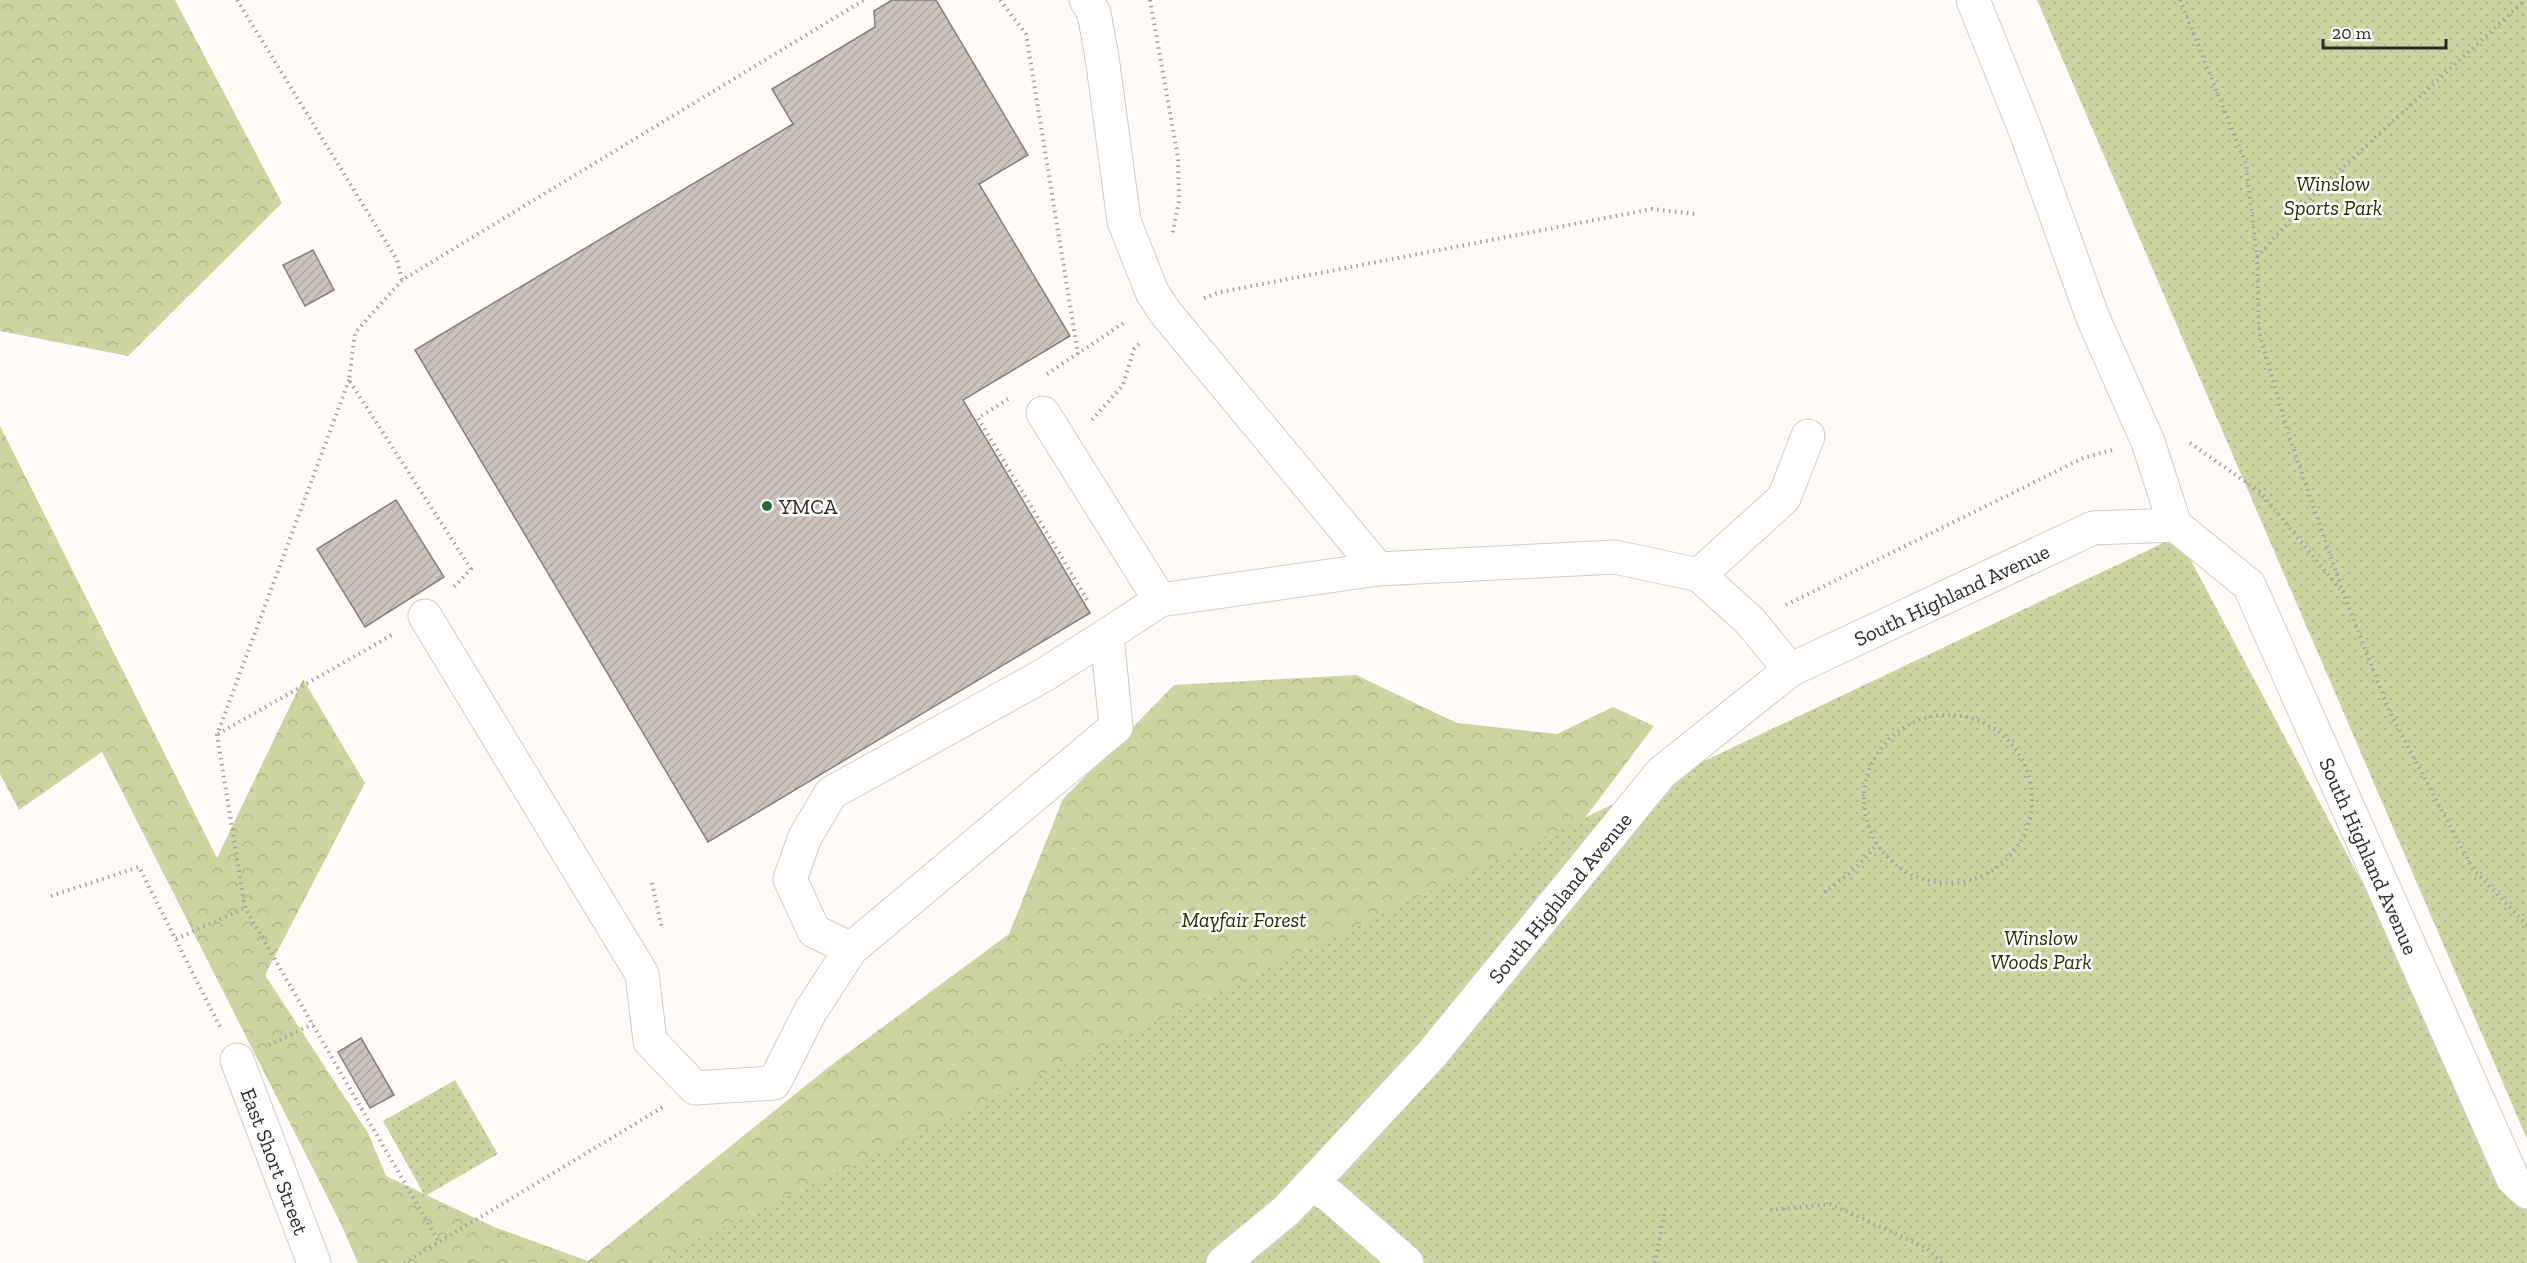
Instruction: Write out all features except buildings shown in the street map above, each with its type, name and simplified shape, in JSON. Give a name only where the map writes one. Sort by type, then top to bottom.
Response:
[{"type":"street","points":[[1086,0],[1094,13],[1102,57],[1124,221],[1152,292],[1165,312],[1378,569]]},
{"type":"street","points":[[1972,0],[2026,132],[2093,318],[2148,442],[2175,525]]},
{"type":"street","points":[[1043,413],[1160,600]]},
{"type":"street","points":[[1699,575],[1785,498],[1808,436]]},
{"type":"street","name":"South Highland Avenue","points":[[1223,1263],[1287,1210],[1431,1055],[1660,773],[1790,670],[2093,528],[2175,525],[2248,585],[2513,1179],[2527,1192]]},
{"type":"street","points":[[851,949],[814,931],[790,879],[805,837],[831,793],[1044,675],[1160,600],[1378,569],[1615,557],[1699,575],[1749,621],[1790,670]]},
{"type":"street","points":[[425,616],[642,974],[651,1041],[695,1088],[774,1083],[810,1012],[851,949],[1116,727],[1107,635]]},
{"type":"street","name":"East Short Street","points":[[237,1060],[314,1263]]},
{"type":"street","points":[[1310,1185],[1329,1195],[1407,1263]]},
{"type":"path","points":[[237,0],[398,260],[402,280]]},
{"type":"path","points":[[439,1242],[245,908],[217,735],[349,380],[355,333],[402,280],[864,0]]},
{"type":"path","points":[[1000,0],[1026,34],[1078,354]]},
{"type":"path","points":[[2180,0],[2246,164],[2257,257],[2259,332],[2288,433],[2343,592],[2390,713],[2473,869],[2527,925]]},
{"type":"path","points":[[2257,257],[2315,193],[2525,0]]},
{"type":"path","points":[[1092,420],[1124,385],[1134,349],[1165,312],[1221,292],[1652,209],[1695,214]]},
{"type":"path","points":[[349,380],[471,569]]},
{"type":"path","points":[[978,418],[1107,635]]},
{"type":"path","points":[[217,735],[425,616]]},
{"type":"path","points":[[1950,715],[1960,715],[1986,723],[2008,740],[2024,762],[2032,789],[2030,818],[2020,844],[2001,865],[1976,879],[1949,884],[1921,880],[1895,866],[1876,845],[1865,820],[1863,792],[1869,765],[1884,742],[1906,725],[1932,716],[1950,715]]},
{"type":"path","points":[[1824,892],[1851,872],[1876,845]]},
{"type":"path","points":[[51,896],[139,867],[237,1060],[313,1024]]},
{"type":"path","points":[[176,939],[245,908]]},
{"type":"path","points":[[404,1263],[695,1088]]},
{"type":"path","points":[[1770,1210],[1830,1204],[1927,1248],[1942,1263]]},
{"type":"path","points":[[1655,1263],[1665,1210]]},
{"type":"green space","points":[[0,0],[175,0],[282,203],[128,356],[0,331]]},
{"type":"green space","name":"Winslow Sports Park","points":[[2037,0],[2527,0],[2527,1139]]},
{"type":"green space","name":"Mayfair Forest","points":[[0,426],[217,858],[303,679],[365,783],[265,975],[368,1133],[386,1176],[494,1227],[588,1261],[830,1066],[1009,934],[1063,799],[1174,685],[1356,675],[1457,723],[1557,734],[1613,707],[1654,726],[1395,1071],[1181,1263],[358,1263],[341,1224],[102,752],[19,810],[0,774]]},
{"type":"green space","name":"Winslow Woods Park","points":[[2178,536],[2527,1193],[2527,1263],[647,1263]]},
{"type":"green space","points":[[455,1080],[498,1154],[425,1196],[383,1121]]},
{"type":"place","name":"YMCA","points":[[767,506]]}]
